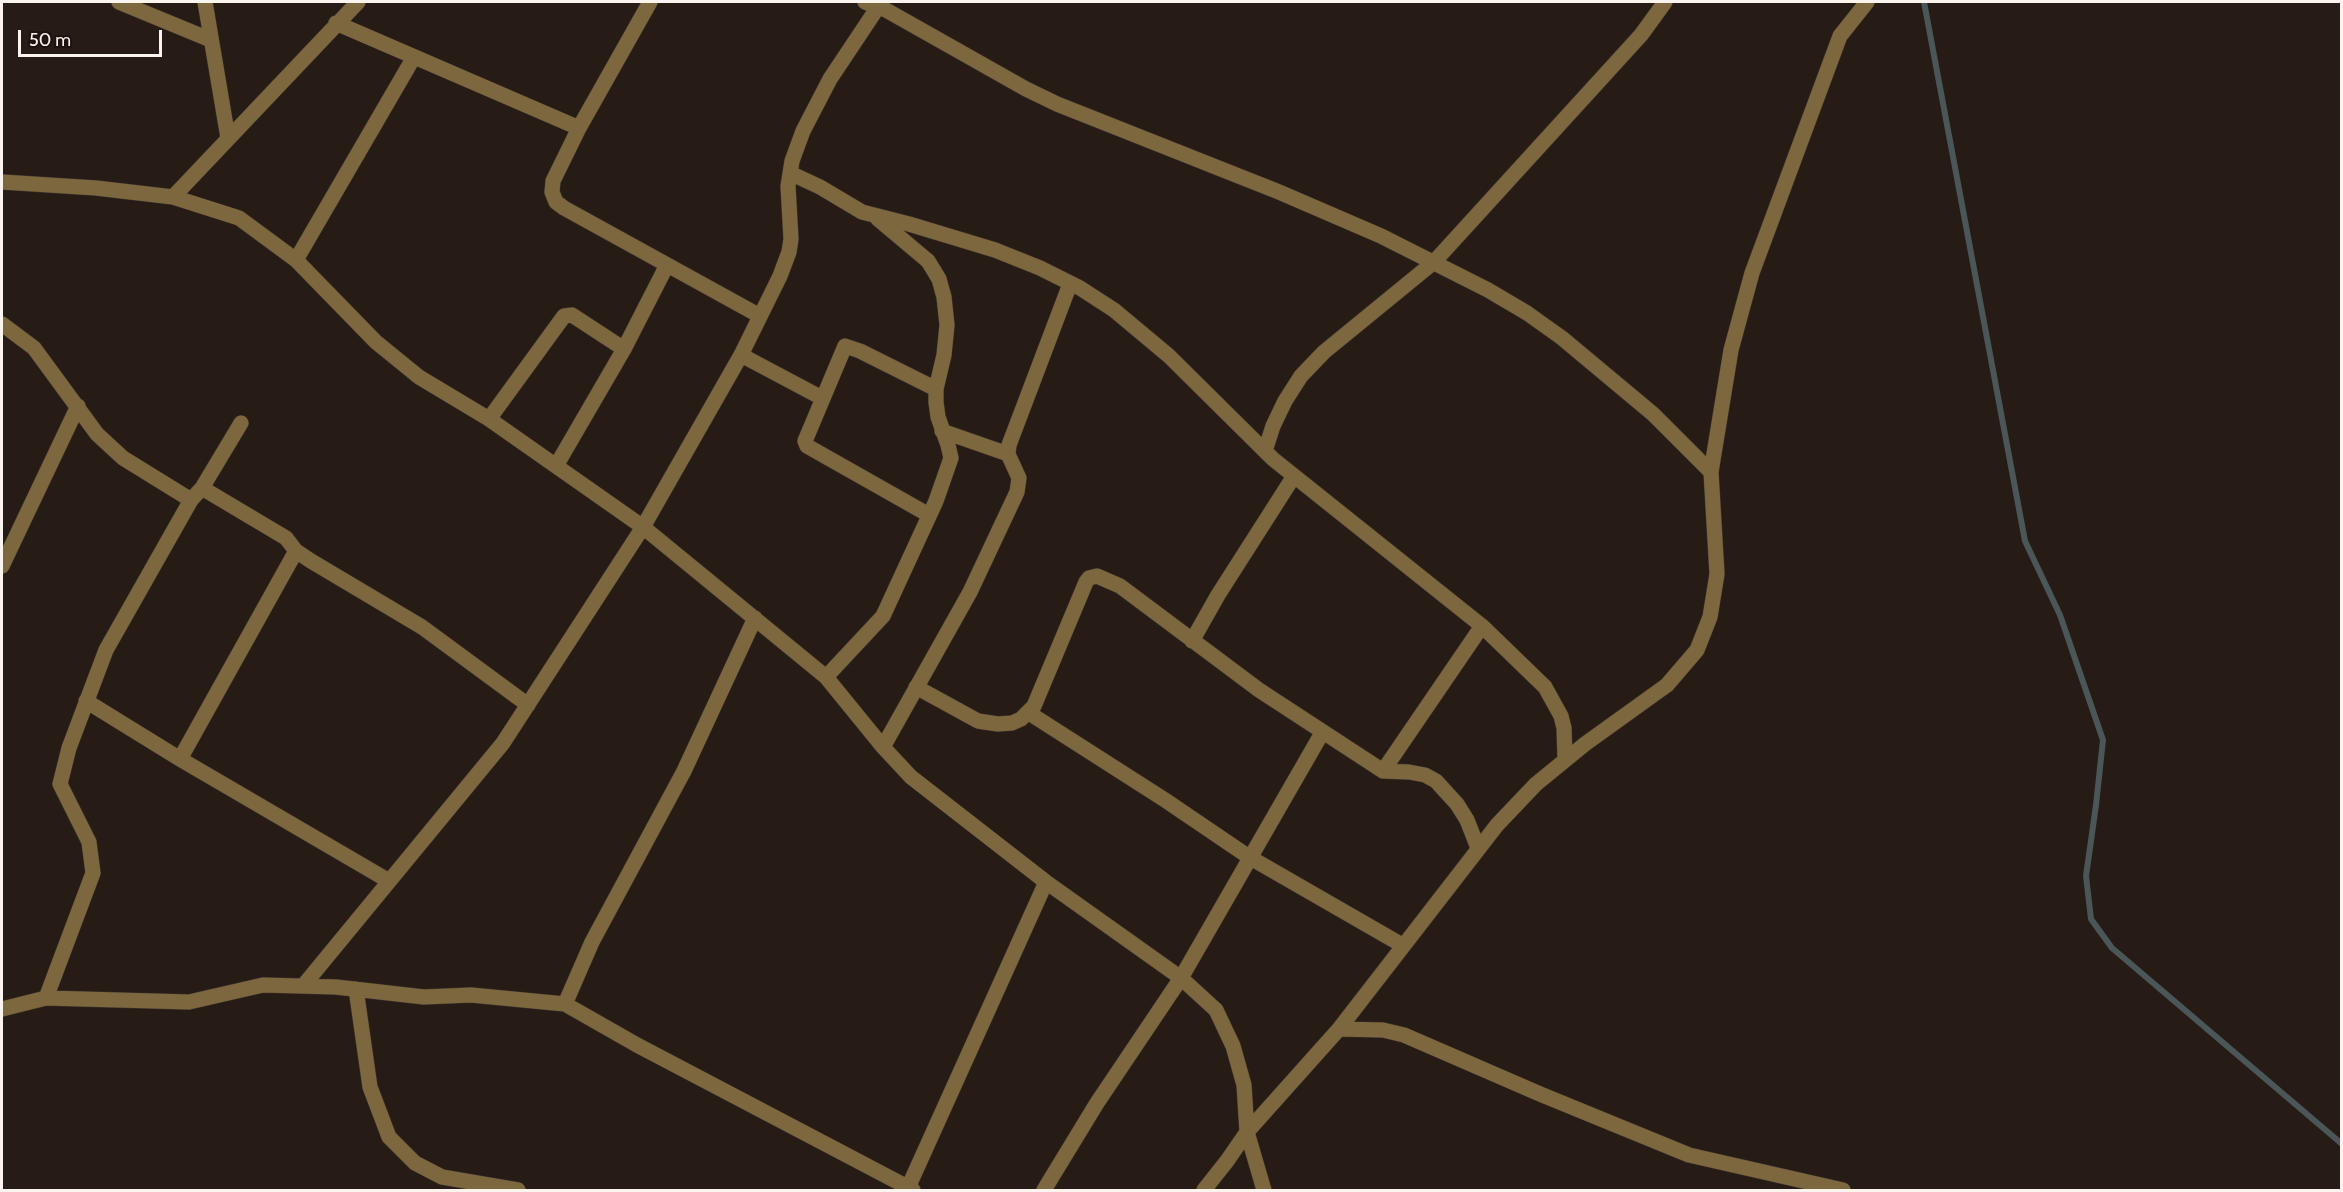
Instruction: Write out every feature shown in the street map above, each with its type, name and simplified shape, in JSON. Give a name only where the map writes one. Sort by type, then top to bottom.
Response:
[{"type":"street","points":[[118,2],[211,40]]},
{"type":"street","points":[[205,2],[228,138]]},
{"type":"street","points":[[173,197],[358,2]]},
{"type":"street","points":[[650,2],[579,128],[553,181],[552,192],[556,202],[760,316]]},
{"type":"street","points":[[1265,451],[1273,426],[1300,376],[1324,352],[1434,261],[1641,35],[1665,2]]},
{"type":"street","points":[[1204,1191],[1247,1131],[1339,1029],[1497,825],[1536,784],[1565,760],[1667,685],[1696,650],[1710,617],[1717,574],[1711,472],[1731,350],[1752,273],[1839,36],[1867,2]]},
{"type":"street","points":[[303,986],[503,743],[644,527],[741,355],[780,276],[789,252],[791,232],[788,207],[792,160],[816,104],[872,4],[1057,104],[1279,192],[1381,236],[1434,261],[1518,307],[1562,338],[1653,414],[1711,472]]},
{"type":"street","points":[[336,23],[579,128]]},
{"type":"street","points":[[296,260],[414,57]]},
{"type":"street","points":[[790,173],[875,217],[909,224],[995,250],[1040,267],[1114,310],[1169,356],[1265,451],[1482,626],[1545,687],[1555,703],[1564,728],[1565,760]]},
{"type":"street","points":[[2,186],[96,188],[173,197],[239,219],[296,260],[376,342],[419,377],[489,419],[644,527],[826,676],[883,747],[911,777],[1046,882],[1180,978],[1216,1010],[1233,1046],[1244,1085],[1247,1131],[1264,1191]]},
{"type":"street","points":[[826,676],[883,616],[929,515],[951,458],[938,417],[936,389],[944,355],[947,325],[944,297],[939,279],[932,266],[913,247],[875,217]]},
{"type":"street","points":[[556,466],[624,349],[667,265]]},
{"type":"street","points":[[883,747],[970,591],[1017,492],[1019,478],[1008,454],[1011,434],[1070,284]]},
{"type":"street","points":[[489,419],[564,316],[572,315],[624,349]]},
{"type":"street","points":[[2,324],[34,348],[97,434],[123,458],[191,500]]},
{"type":"street","points":[[929,515],[807,446],[805,441],[845,346],[860,351],[936,389]]},
{"type":"street","points":[[741,355],[822,398]]},
{"type":"street","points":[[2,566],[78,406]]},
{"type":"street","points":[[46,998],[93,873],[89,842],[60,784],[69,748],[106,650],[191,500],[202,488],[241,423]]},
{"type":"street","points":[[942,430],[1008,454]]},
{"type":"street","points":[[1192,642],[1218,595],[1294,476]]},
{"type":"street","points":[[202,488],[286,538],[296,551],[422,627],[528,705]]},
{"type":"street","points":[[180,759],[296,551]]},
{"type":"street","points":[[916,687],[978,721],[1011,723],[1029,713],[1089,578],[1097,576],[1120,586],[1192,642],[1322,733],[1383,771],[1425,775],[1436,781],[1457,804],[1479,848]]},
{"type":"street","points":[[565,1004],[592,942],[684,771],[755,618]]},
{"type":"street","points":[[1383,771],[1482,626]]},
{"type":"street","points":[[86,700],[180,759],[389,880]]},
{"type":"street","points":[[1029,713],[1249,857],[1402,945]]},
{"type":"street","points":[[1044,1191],[1097,1103],[1180,978],[1322,733]]},
{"type":"street","points":[[2,1009],[46,998],[189,1002],[263,985],[356,989],[424,997],[471,995],[565,1004],[637,1045],[909,1190],[1046,882]]},
{"type":"street","points":[[356,989],[370,1087],[389,1137],[415,1163],[442,1177],[518,1191]]},
{"type":"street","points":[[1339,1029],[1383,1030],[1404,1035],[1539,1094],[1689,1155],[1843,1191]]},
{"type":"waterway","points":[[1924,2],[2025,541],[2060,615],[2103,740],[2086,876],[2091,919],[2112,948],[2342,1144]]}]
